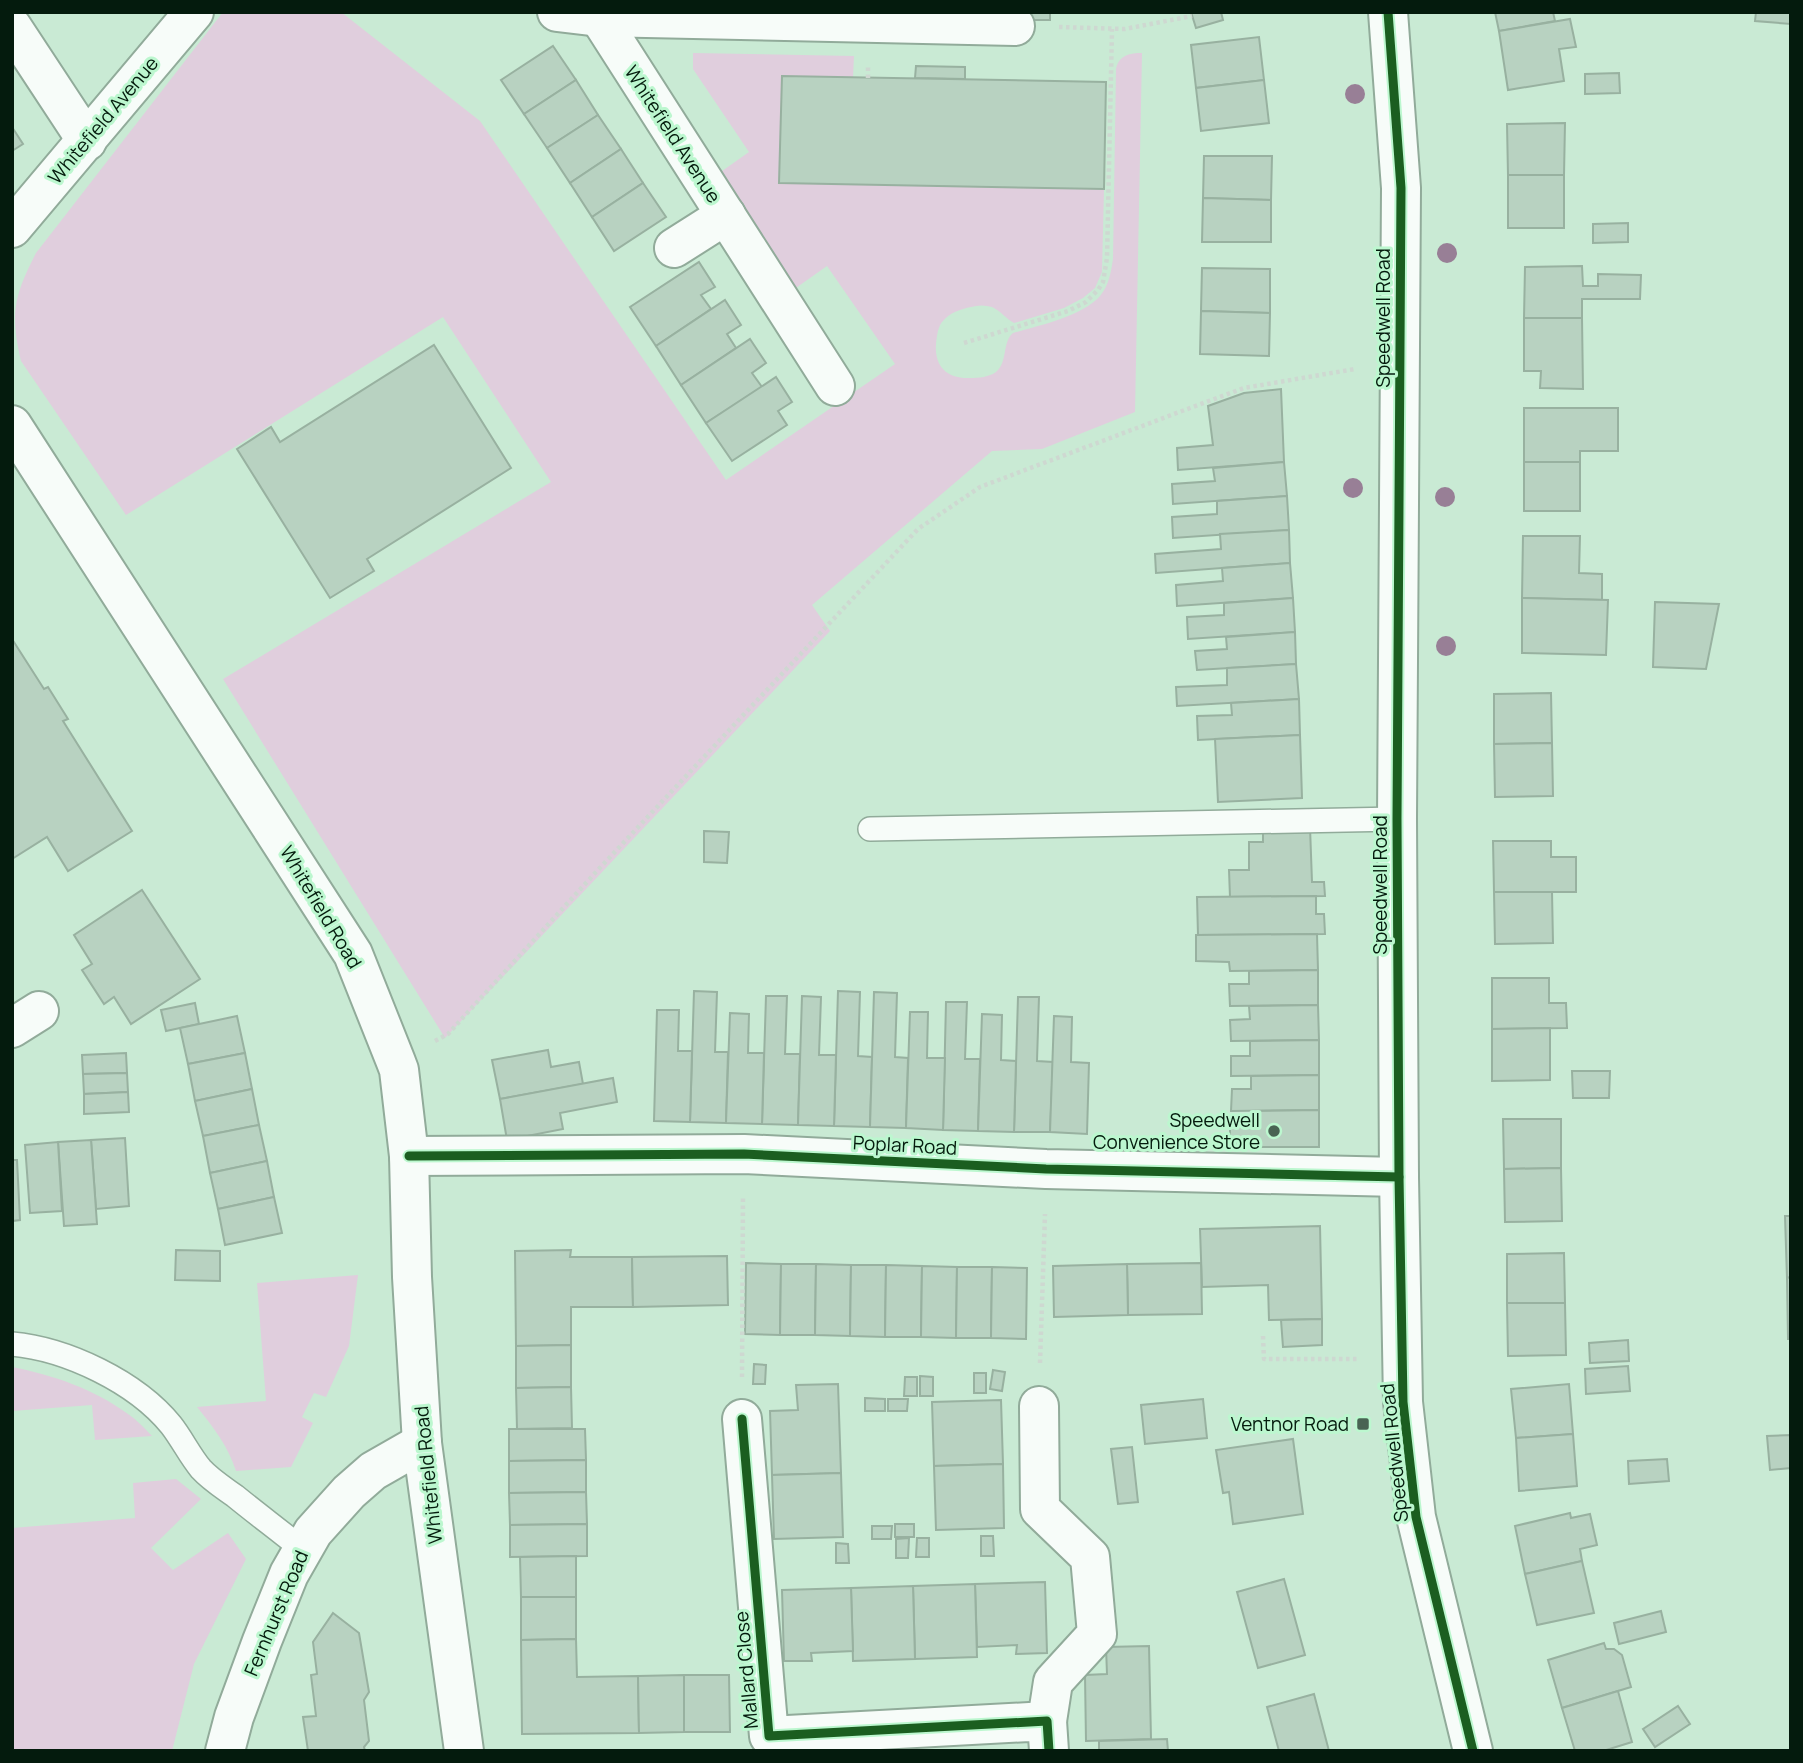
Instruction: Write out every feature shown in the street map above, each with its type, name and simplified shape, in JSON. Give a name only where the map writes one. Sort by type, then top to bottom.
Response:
[{"type":"street","name":"Whitefield Avenue","points":[[12,228],[194,12]]},
{"type":"street","points":[[557,12],[599,17],[1015,26]]},
{"type":"street","name":"Speedwell Road","points":[[1388,12],[1401,188],[1397,820],[1403,1402],[1416,1517],[1473,1751]]},
{"type":"street","name":"Whitefield Avenue","points":[[599,17],[835,386]]},
{"type":"street","points":[[12,27],[87,141]]},
{"type":"street","name":"Whitefield Avenue","points":[[674,248],[726,215]]},
{"type":"street","name":"Whitefield Road","points":[[16,438],[353,954],[399,1070],[409,1156],[412,1277],[422,1443],[464,1751]]},
{"type":"street","name":"Poplar Road","points":[[409,1156],[744,1154],[1046,1170],[1399,1177]]},
{"type":"street","name":"Mallard Close","points":[[742,1419],[769,1743],[1048,1736],[1054,1682],[1097,1634],[1090,1558],[1040,1509],[1039,1406]]},
{"type":"street","name":"Fernhurst Road","points":[[225,1751],[234,1717],[262,1641],[302,1549],[325,1517],[357,1485],[373,1471],[422,1443]]},
{"type":"lane","points":[[870,829],[1397,820]]},
{"type":"lane","points":[[12,1344],[39,1348],[85,1364],[138,1395],[172,1425],[202,1470],[302,1549]]},
{"type":"path","points":[[1015,26],[1125,29],[1192,16]]},
{"type":"path","points":[[964,343],[1068,311],[1086,302],[1103,282],[1107,258],[1112,29]]},
{"type":"path","points":[[396,1062],[448,1034],[918,529],[980,486],[1244,388],[1401,362]]},
{"type":"path","points":[[742,1419],[743,1209]]},
{"type":"path","points":[[1039,1406],[1044,1230]]},
{"type":"path","points":[[1263,1336],[1264,1359],[1402,1358]]},
{"type":"shaded area","points":[[223,12],[341,12],[480,121],[726,480],[895,364],[827,266],[793,290],[715,176],[749,152],[693,69],[693,53],[854,56],[853,77],[782,76],[779,183],[1104,189],[1102,272],[1095,288],[1083,298],[1064,308],[1014,323],[995,309],[982,306],[956,312],[942,323],[936,345],[938,361],[946,372],[953,376],[970,378],[990,375],[1000,368],[1007,341],[1013,333],[1082,310],[1100,296],[1106,287],[1113,259],[1116,69],[1126,56],[1142,53],[1135,412],[1042,449],[992,451],[812,605],[830,631],[445,1038],[223,679],[551,482],[443,317],[126,515],[21,361],[16,330],[16,306],[23,281],[36,253]]},
{"type":"shaded area","points":[[358,1275],[349,1346],[326,1397],[314,1393],[302,1417],[313,1423],[291,1467],[236,1471],[220,1438],[197,1407],[266,1401],[257,1283]]},
{"type":"shaded area","points":[[12,1367],[43,1374],[87,1390],[128,1414],[152,1436],[95,1440],[92,1405],[12,1411]]},
{"type":"shaded area","points":[[176,1479],[201,1499],[151,1548],[173,1570],[228,1533],[246,1559],[194,1664],[172,1751],[12,1751],[12,1528],[135,1518],[133,1483]]},
{"type":"building","points":[[1014,12],[1050,12],[1050,20],[1014,20]]},
{"type":"building","points":[[1191,12],[1221,12],[1223,20],[1196,28]]},
{"type":"building","points":[[1495,12],[1553,12],[1555,21],[1499,31]]},
{"type":"building","points":[[1756,12],[1791,12],[1791,24],[1755,21]]},
{"type":"building","points":[[1570,19],[1576,47],[1559,49],[1564,81],[1508,90],[1499,31]]},
{"type":"building","points":[[1259,37],[1264,80],[1196,88],[1191,45]]},
{"type":"building","points":[[553,46],[576,80],[524,114],[501,80]]},
{"type":"building","points":[[916,66],[965,67],[965,79],[915,78]]},
{"type":"building","points":[[1619,73],[1620,93],[1585,94],[1585,74]]},
{"type":"building","points":[[782,76],[1106,82],[1104,189],[779,183]]},
{"type":"building","points":[[576,80],[598,115],[547,148],[524,114]]},
{"type":"building","points":[[1264,80],[1269,123],[1201,131],[1196,88]]},
{"type":"building","points":[[598,115],[621,149],[570,183],[547,148]]},
{"type":"building","points":[[1565,123],[1564,175],[1508,175],[1507,124]]},
{"type":"building","points":[[12,127],[23,144],[12,151]]},
{"type":"building","points":[[621,149],[643,183],[592,217],[570,183]]},
{"type":"building","points":[[1204,156],[1272,156],[1271,200],[1203,198]]},
{"type":"building","points":[[1508,175],[1564,175],[1564,228],[1508,228]]},
{"type":"building","points":[[643,183],[666,217],[614,251],[592,217]]},
{"type":"building","points":[[1203,198],[1271,200],[1271,242],[1202,242]]},
{"type":"building","points":[[1628,223],[1628,242],[1593,243],[1593,224]]},
{"type":"building","points":[[699,262],[715,287],[701,295],[711,309],[656,346],[630,307]]},
{"type":"building","points":[[1582,266],[1583,286],[1598,286],[1598,274],[1641,275],[1640,299],[1582,299],[1582,318],[1524,318],[1525,267]]},
{"type":"building","points":[[1202,268],[1270,269],[1270,313],[1201,311]]},
{"type":"building","points":[[725,300],[741,325],[727,334],[736,348],[681,385],[656,346]]},
{"type":"building","points":[[1201,311],[1270,313],[1269,356],[1200,354]]},
{"type":"building","points":[[1524,318],[1582,318],[1583,389],[1540,388],[1541,371],[1524,371]]},
{"type":"building","points":[[750,339],[766,363],[752,373],[762,387],[706,423],[681,385]]},
{"type":"building","points":[[434,345],[511,468],[367,559],[374,571],[330,598],[237,449],[271,427],[280,442]]},
{"type":"building","points":[[776,377],[792,402],[778,411],[787,425],[732,461],[706,423]]},
{"type":"building","points":[[1281,389],[1284,462],[1178,470],[1177,448],[1213,445],[1208,406],[1244,393]]},
{"type":"building","points":[[1524,408],[1618,408],[1618,451],[1580,451],[1580,462],[1524,462]]},
{"type":"building","points":[[1284,462],[1287,496],[1173,504],[1172,484],[1215,481],[1213,468]]},
{"type":"building","points":[[1524,462],[1580,462],[1580,511],[1524,511]]},
{"type":"building","points":[[1287,496],[1289,530],[1173,538],[1172,517],[1217,514],[1217,501]]},
{"type":"building","points":[[1289,530],[1290,563],[1156,573],[1155,554],[1221,549],[1220,534]]},
{"type":"building","points":[[1523,536],[1580,536],[1579,573],[1602,574],[1602,600],[1522,598]]},
{"type":"building","points":[[1290,563],[1293,598],[1177,606],[1176,585],[1223,581],[1222,568]]},
{"type":"building","points":[[1293,598],[1295,632],[1188,639],[1187,617],[1224,615],[1224,603]]},
{"type":"building","points":[[1522,598],[1608,600],[1606,655],[1522,653]]},
{"type":"building","points":[[1655,602],[1719,604],[1706,669],[1653,667]]},
{"type":"building","points":[[1295,632],[1296,664],[1197,670],[1195,651],[1227,649],[1226,637]]},
{"type":"building","points":[[12,639],[44,689],[48,687],[68,719],[63,721],[132,831],[68,871],[47,837],[12,859]]},
{"type":"building","points":[[1296,664],[1299,699],[1177,706],[1176,687],[1227,685],[1227,668]]},
{"type":"building","points":[[1551,693],[1552,743],[1494,744],[1494,694]]},
{"type":"building","points":[[1299,699],[1300,735],[1198,740],[1197,716],[1232,715],[1231,703]]},
{"type":"building","points":[[1300,735],[1302,798],[1218,802],[1215,739]]},
{"type":"building","points":[[1552,743],[1553,796],[1495,797],[1494,744]]},
{"type":"building","points":[[1310,827],[1312,882],[1324,882],[1325,896],[1230,897],[1229,870],[1249,870],[1249,842],[1263,842],[1263,828]]},
{"type":"building","points":[[704,831],[729,832],[727,863],[704,862]]},
{"type":"building","points":[[1493,841],[1551,841],[1551,857],[1576,857],[1576,892],[1494,892]]},
{"type":"building","points":[[142,890],[200,979],[131,1024],[114,997],[104,1004],[82,970],[92,964],[74,935]]},
{"type":"building","points":[[1494,892],[1552,892],[1553,943],[1495,944]]},
{"type":"building","points":[[1316,896],[1316,914],[1324,914],[1325,934],[1198,935],[1197,897]]},
{"type":"building","points":[[1317,934],[1318,970],[1230,971],[1229,962],[1196,961],[1196,935]]},
{"type":"building","points":[[1318,970],[1318,1005],[1230,1006],[1229,984],[1249,984],[1249,971]]},
{"type":"building","points":[[1492,978],[1549,978],[1549,1003],[1566,1003],[1567,1028],[1492,1029]]},
{"type":"building","points":[[694,991],[717,992],[715,1052],[728,1052],[726,1123],[690,1122]]},
{"type":"building","points":[[838,991],[860,992],[858,1056],[872,1057],[870,1127],[834,1126]]},
{"type":"building","points":[[874,992],[897,993],[895,1057],[908,1058],[906,1128],[870,1127]]},
{"type":"building","points":[[766,996],[787,996],[785,1054],[800,1054],[798,1125],[762,1124]]},
{"type":"building","points":[[802,996],[821,997],[819,1055],[836,1055],[834,1126],[798,1125]]},
{"type":"building","points":[[1018,997],[1039,997],[1037,1061],[1053,1062],[1050,1132],[1014,1132]]},
{"type":"building","points":[[946,1002],[967,1002],[965,1059],[980,1059],[978,1131],[943,1130]]},
{"type":"building","points":[[195,1003],[199,1024],[166,1031],[161,1010]]},
{"type":"building","points":[[1318,1005],[1319,1040],[1231,1041],[1230,1020],[1250,1019],[1249,1006]]},
{"type":"building","points":[[657,1010],[679,1010],[678,1051],[692,1051],[690,1122],[654,1121]]},
{"type":"building","points":[[910,1012],[928,1012],[927,1058],[945,1058],[943,1130],[906,1128]]},
{"type":"building","points":[[730,1013],[749,1014],[748,1053],[764,1053],[762,1124],[726,1123]]},
{"type":"building","points":[[982,1014],[1002,1015],[1001,1060],[1016,1061],[1014,1132],[978,1131]]},
{"type":"building","points":[[237,1016],[245,1053],[188,1064],[180,1028]]},
{"type":"building","points":[[1054,1016],[1072,1017],[1071,1062],[1089,1063],[1087,1134],[1050,1132]]},
{"type":"building","points":[[1550,1028],[1550,1080],[1492,1081],[1492,1029]]},
{"type":"building","points":[[1319,1040],[1319,1075],[1231,1076],[1231,1056],[1250,1056],[1250,1041]]},
{"type":"building","points":[[548,1050],[551,1067],[579,1062],[583,1084],[500,1099],[492,1060]]},
{"type":"building","points":[[126,1053],[127,1073],[83,1074],[82,1055]]},
{"type":"building","points":[[245,1053],[252,1089],[195,1101],[188,1064]]},
{"type":"building","points":[[1572,1071],[1610,1071],[1609,1098],[1573,1098]]},
{"type":"building","points":[[127,1073],[128,1092],[84,1094],[83,1074]]},
{"type":"building","points":[[1319,1075],[1319,1110],[1231,1111],[1232,1089],[1251,1089],[1251,1076]]},
{"type":"building","points":[[613,1078],[617,1102],[560,1113],[563,1129],[507,1140],[500,1099]]},
{"type":"building","points":[[252,1089],[259,1125],[203,1136],[195,1101]]},
{"type":"building","points":[[128,1092],[129,1112],[84,1114],[84,1094]]},
{"type":"building","name":"Speedwell Convenience Store","points":[[1319,1110],[1319,1147],[1230,1147],[1230,1116],[1252,1116],[1251,1111]]},
{"type":"building","points":[[1503,1119],[1561,1119],[1561,1168],[1504,1169]]},
{"type":"building","points":[[259,1125],[267,1161],[210,1173],[203,1136]]},
{"type":"building","points":[[125,1138],[129,1206],[96,1209],[91,1140]]},
{"type":"building","points":[[91,1140],[97,1224],[64,1226],[58,1142]]},
{"type":"building","points":[[58,1142],[62,1211],[30,1213],[25,1145]]},
{"type":"building","points":[[12,1160],[17,1160],[20,1220],[12,1221]]},
{"type":"building","points":[[267,1161],[274,1197],[218,1209],[210,1173]]},
{"type":"building","points":[[1561,1168],[1562,1221],[1505,1222],[1504,1169]]},
{"type":"building","points":[[274,1197],[282,1233],[225,1245],[218,1209]]},
{"type":"building","points":[[1785,1216],[1791,1216],[1791,1277],[1787,1278]]},
{"type":"building","points":[[1320,1226],[1322,1319],[1269,1320],[1268,1285],[1202,1287],[1200,1229]]},
{"type":"building","points":[[176,1250],[220,1251],[220,1281],[175,1280]]},
{"type":"building","points":[[571,1250],[570,1257],[632,1257],[633,1307],[571,1307],[571,1345],[516,1346],[515,1251]]},
{"type":"building","points":[[1564,1253],[1565,1303],[1507,1303],[1507,1254]]},
{"type":"building","points":[[727,1256],[728,1305],[633,1307],[632,1257]]},
{"type":"building","points":[[746,1263],[781,1264],[780,1335],[745,1334]]},
{"type":"building","points":[[1201,1263],[1202,1314],[1128,1315],[1127,1264]]},
{"type":"building","points":[[781,1264],[816,1264],[815,1335],[780,1335]]},
{"type":"building","points":[[816,1264],[851,1265],[850,1336],[815,1335]]},
{"type":"building","points":[[1127,1264],[1128,1315],[1054,1317],[1053,1266]]},
{"type":"building","points":[[851,1265],[886,1265],[885,1337],[850,1336]]},
{"type":"building","points":[[886,1265],[922,1266],[921,1337],[885,1337]]},
{"type":"building","points":[[922,1266],[957,1267],[956,1338],[921,1337]]},
{"type":"building","points":[[957,1267],[992,1267],[991,1338],[956,1338]]},
{"type":"building","points":[[992,1267],[1027,1268],[1026,1339],[991,1338]]},
{"type":"building","points":[[1791,1277],[1791,1339],[1788,1339],[1787,1278]]},
{"type":"building","points":[[1507,1303],[1565,1303],[1566,1355],[1508,1356]]},
{"type":"building","points":[[1322,1319],[1322,1345],[1283,1347],[1281,1320]]},
{"type":"building","points":[[1628,1340],[1629,1361],[1590,1363],[1589,1343]]},
{"type":"building","points":[[571,1345],[571,1387],[516,1388],[516,1346]]},
{"type":"building","points":[[754,1364],[766,1365],[765,1384],[753,1384]]},
{"type":"building","points":[[1628,1366],[1630,1391],[1586,1394],[1585,1369]]},
{"type":"building","points":[[993,1370],[1005,1372],[1002,1391],[990,1389]]},
{"type":"building","points":[[974,1373],[986,1373],[986,1393],[974,1393]]},
{"type":"building","points":[[920,1376],[933,1377],[933,1396],[920,1396]]},
{"type":"building","points":[[905,1377],[917,1377],[917,1396],[904,1396]]},
{"type":"building","points":[[838,1384],[841,1473],[772,1475],[770,1411],[798,1410],[796,1385]]},
{"type":"building","points":[[1569,1384],[1573,1434],[1516,1438],[1511,1389]]},
{"type":"building","points":[[571,1387],[572,1428],[517,1429],[516,1388]]},
{"type":"building","points":[[865,1398],[885,1399],[885,1411],[865,1411]]},
{"type":"building","points":[[888,1399],[908,1399],[907,1411],[888,1411]]},
{"type":"building","points":[[1203,1399],[1207,1438],[1145,1444],[1141,1405]]},
{"type":"building","points":[[1001,1400],[1003,1464],[934,1466],[932,1402]]},
{"type":"building","points":[[509,1429],[585,1429],[586,1460],[509,1461]]},
{"type":"building","points":[[1573,1434],[1577,1486],[1519,1491],[1516,1438]]},
{"type":"building","points":[[1791,1435],[1791,1468],[1770,1470],[1767,1436]]},
{"type":"building","points":[[1293,1439],[1303,1514],[1233,1524],[1229,1492],[1223,1493],[1216,1450]]},
{"type":"building","points":[[1132,1447],[1138,1502],[1118,1504],[1111,1449]]},
{"type":"building","points":[[1667,1459],[1669,1481],[1629,1484],[1628,1461]]},
{"type":"building","points":[[586,1460],[586,1492],[509,1493],[509,1461]]},
{"type":"building","points":[[1003,1464],[1004,1528],[936,1530],[934,1466]]},
{"type":"building","points":[[841,1473],[843,1537],[774,1539],[772,1475]]},
{"type":"building","points":[[586,1492],[587,1524],[510,1525],[509,1493]]},
{"type":"building","points":[[1570,1513],[1571,1518],[1590,1514],[1597,1545],[1580,1549],[1582,1561],[1525,1574],[1515,1526]]},
{"type":"building","points":[[587,1524],[587,1556],[510,1557],[510,1525]]},
{"type":"building","points":[[895,1524],[914,1524],[914,1537],[895,1537]]},
{"type":"building","points":[[872,1526],[892,1526],[891,1539],[872,1539]]},
{"type":"building","points":[[981,1536],[993,1536],[994,1556],[981,1556]]},
{"type":"building","points":[[909,1538],[908,1558],[896,1558],[896,1539]]},
{"type":"building","points":[[917,1538],[929,1538],[929,1557],[916,1557]]},
{"type":"building","points":[[836,1543],[848,1544],[849,1563],[836,1563]]},
{"type":"building","points":[[576,1556],[576,1597],[521,1597],[520,1557]]},
{"type":"building","points":[[1582,1561],[1594,1613],[1537,1625],[1525,1574]]},
{"type":"building","points":[[1284,1579],[1305,1655],[1258,1668],[1237,1592]]},
{"type":"building","points":[[1045,1582],[1047,1653],[1016,1654],[1017,1645],[977,1647],[975,1584]]},
{"type":"building","points":[[975,1584],[977,1657],[915,1659],[913,1586]]},
{"type":"building","points":[[913,1586],[915,1659],[853,1661],[851,1588]]},
{"type":"building","points":[[851,1588],[853,1651],[811,1653],[812,1661],[784,1661],[782,1590]]},
{"type":"building","points":[[521,1597],[576,1597],[576,1639],[521,1640]]},
{"type":"building","points":[[1661,1611],[1666,1632],[1619,1644],[1614,1623]]},
{"type":"building","points":[[333,1613],[359,1633],[369,1692],[364,1700],[369,1741],[364,1747],[365,1751],[308,1751],[303,1717],[316,1716],[311,1675],[317,1674],[313,1642]]},
{"type":"building","points":[[576,1639],[577,1677],[638,1676],[639,1733],[522,1734],[521,1640]]},
{"type":"building","points":[[1604,1643],[1606,1649],[1614,1649],[1622,1655],[1631,1687],[1562,1708],[1548,1660]]},
{"type":"building","points":[[1149,1646],[1151,1739],[1086,1741],[1085,1675],[1107,1674],[1106,1647]]},
{"type":"building","points":[[684,1675],[684,1732],[639,1733],[638,1676]]},
{"type":"building","points":[[684,1675],[729,1675],[730,1732],[684,1732]]},
{"type":"building","points":[[1618,1691],[1632,1742],[1603,1751],[1575,1751],[1562,1708]]},
{"type":"building","points":[[1314,1694],[1329,1751],[1279,1751],[1267,1707]]},
{"type":"building","points":[[1678,1706],[1690,1724],[1655,1747],[1643,1729]]},
{"type":"building","points":[[1167,1739],[1168,1751],[1099,1751],[1099,1741]]},
{"type":"cycle path","points":[[1388,12],[1401,188],[1397,819],[1403,1402],[1416,1517],[1473,1751]]},
{"type":"cycle path","points":[[409,1156],[744,1154],[1046,1169],[1399,1177]]},
{"type":"cycle path","points":[[742,1419],[769,1736],[1047,1721],[1049,1751]]},
{"type":"place","name":"Speedwell Convenience Store","points":[[1274,1131]]},
{"type":"place","name":"Ventnor Road","points":[[1363,1424]]}]
